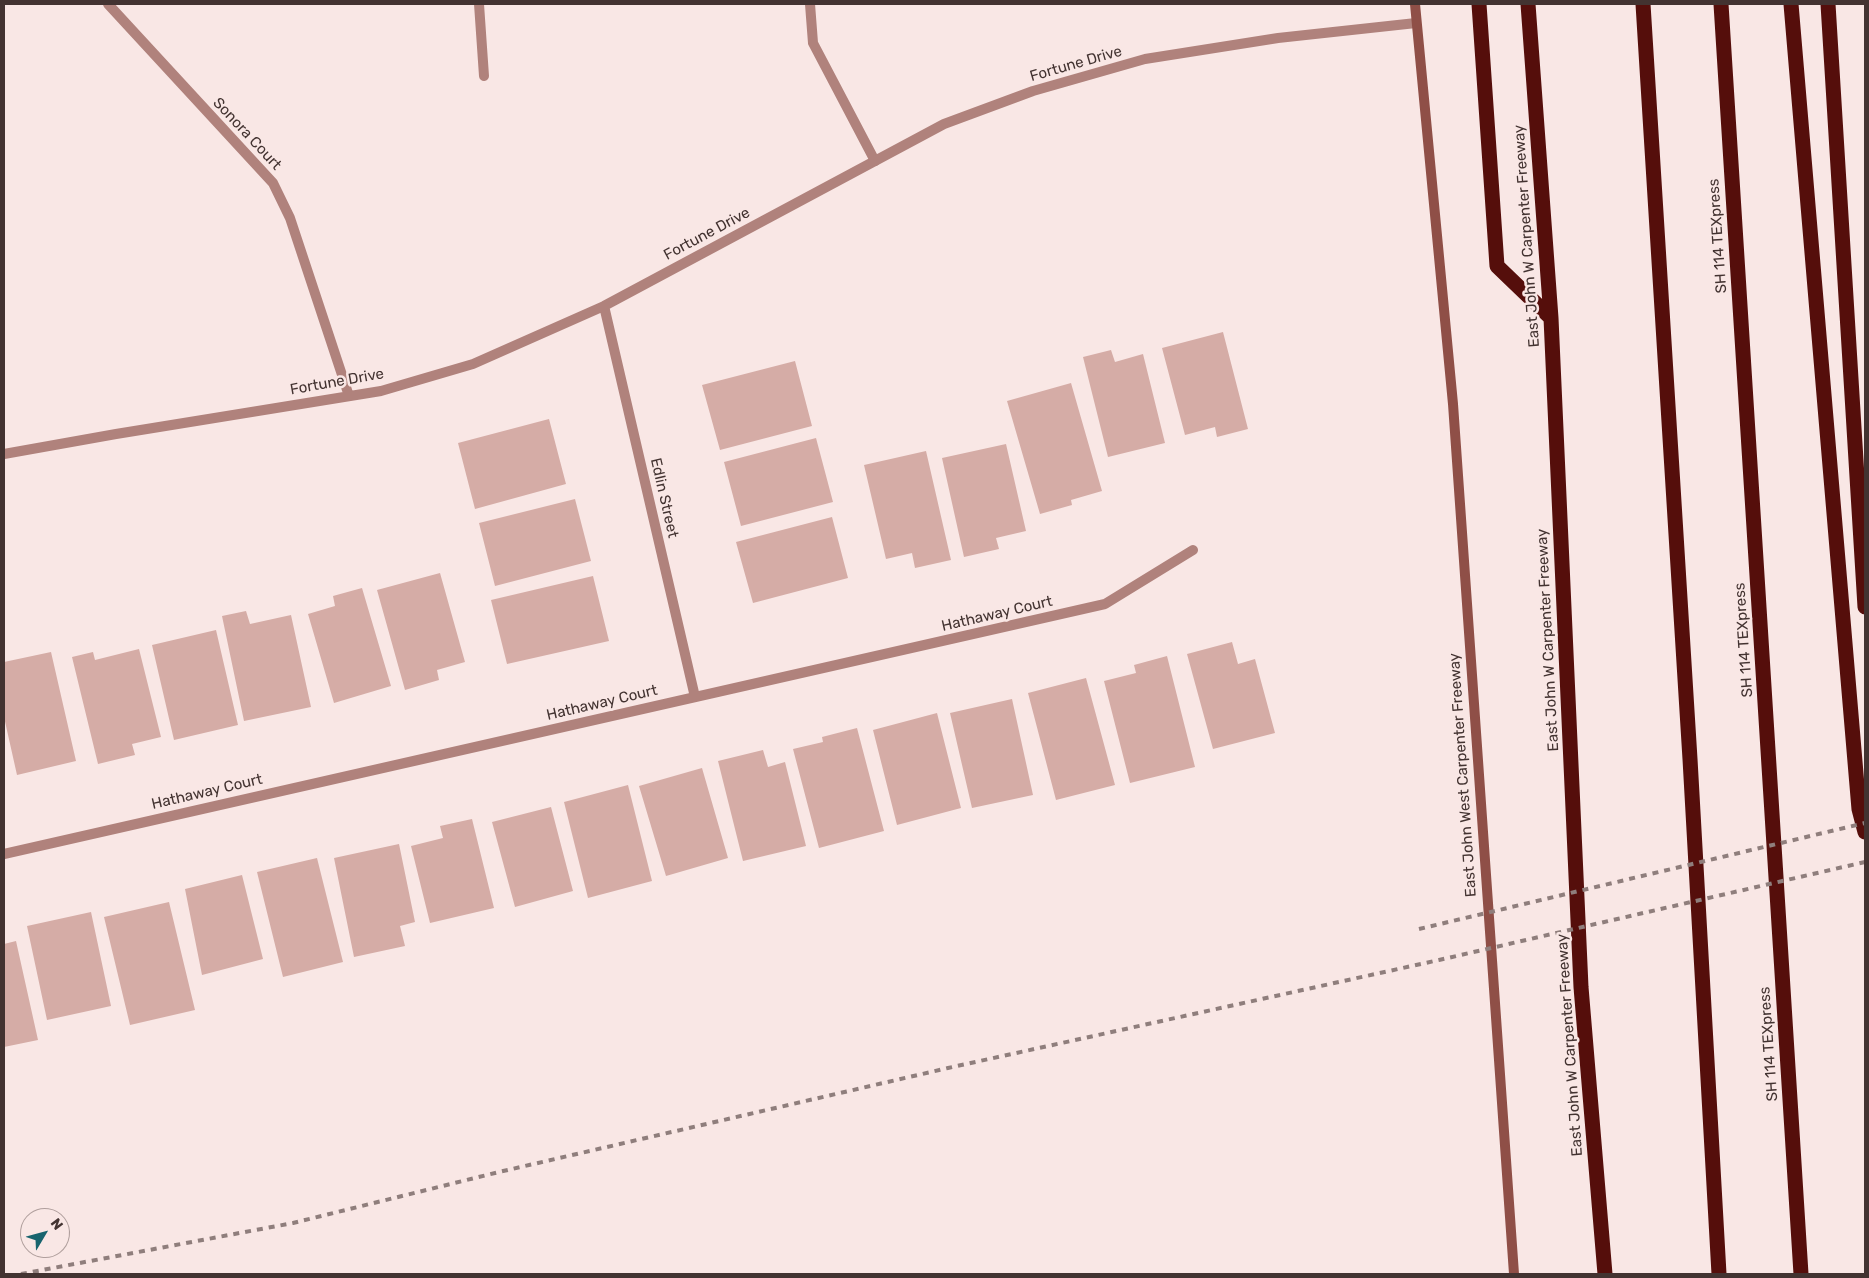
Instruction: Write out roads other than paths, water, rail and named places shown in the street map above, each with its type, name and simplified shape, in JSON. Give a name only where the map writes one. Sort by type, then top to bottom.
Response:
[{"type":"highway","points":[[1479,4],[1497,266],[1551,318]]},
{"type":"highway","name":"East John W Carpenter Freeway","points":[[1528,4],[1551,318],[1581,987],[1605,1274]]},
{"type":"highway","points":[[1642,4],[1690,768],[1719,1274]]},
{"type":"highway","name":"SH 114 TEXpress","points":[[1721,4],[1801,1274]]},
{"type":"highway","points":[[1791,4],[1859,808],[1865,832]]},
{"type":"highway","points":[[1828,4],[1865,606]]},
{"type":"main road","points":[[1415,4],[1416,23]]},
{"type":"main road","name":"East John West Carpenter Freeway","points":[[1416,23],[1453,404],[1514,1274]]},
{"type":"street","name":"Sonora Court","points":[[108,4],[272,183],[290,218],[349,396]]},
{"type":"street","points":[[479,4],[484,76]]},
{"type":"street","points":[[810,4],[813,43],[875,161]]},
{"type":"street","name":"Fortune Drive","points":[[4,454],[381,391],[473,364],[604,306],[944,124],[1033,91],[1145,59],[1278,38],[1416,23]]},
{"type":"street","name":"Edlin Street","points":[[604,306],[695,697]]},
{"type":"street","name":"Hathaway Court","points":[[4,854],[1105,604],[1193,550]]},
{"type":"railway","points":[[1419,929],[1865,823]]},
{"type":"railway","points":[[21,1274],[293,1223],[499,1172],[948,1068],[1439,960],[1865,862]]}]
